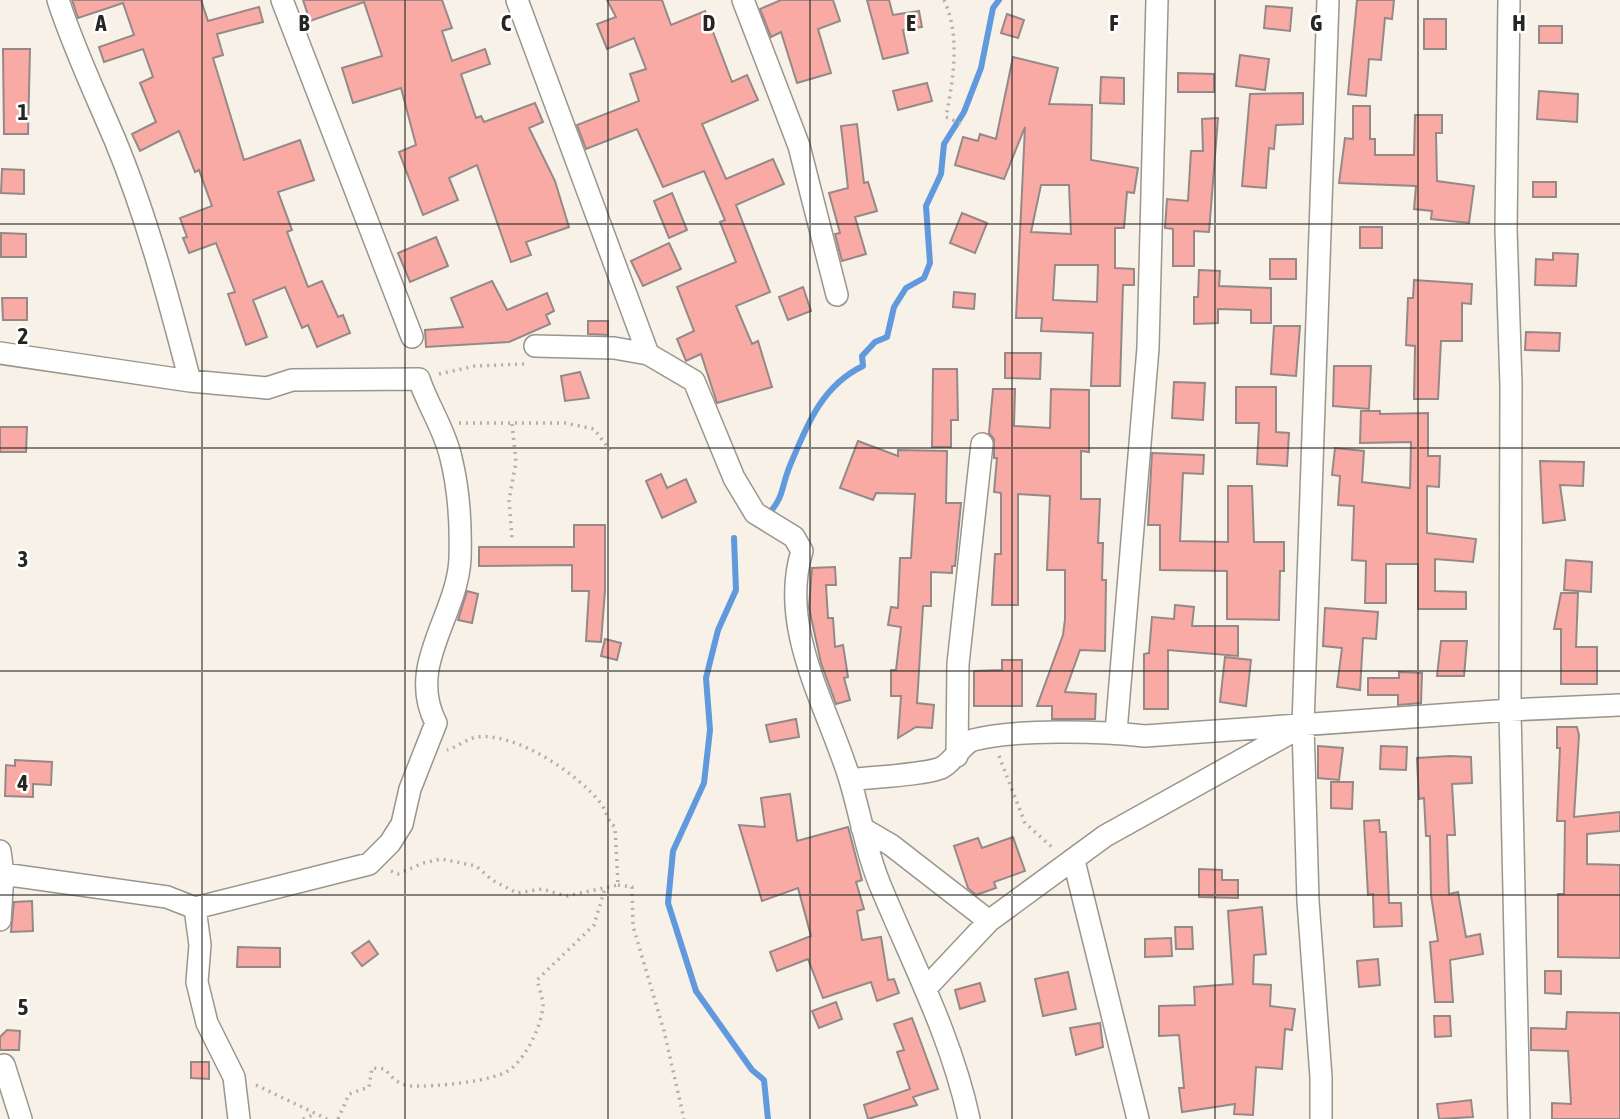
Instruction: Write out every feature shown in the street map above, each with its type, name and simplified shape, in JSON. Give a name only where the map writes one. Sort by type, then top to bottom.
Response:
[{"type":"street","points":[[58,0],[75,54],[115,141],[165,288],[190,381]]},
{"type":"street","points":[[282,0],[412,337]]},
{"type":"street","points":[[517,0],[648,354]]},
{"type":"street","points":[[743,0],[799,145],[837,295]]},
{"type":"street","points":[[1116,732],[1148,348],[1151,120],[1157,0]]},
{"type":"street","points":[[1321,1119],[1321,1077],[1308,901],[1303,725],[1328,0]]},
{"type":"street","points":[[1509,0],[1506,229],[1511,385],[1510,710],[1519,1119]]},
{"type":"street","points":[[536,355],[614,348],[648,354],[694,381],[734,478],[755,513],[794,537],[802,551],[797,569],[794,605],[818,696],[850,779],[881,889],[927,987],[969,1119]]},
{"type":"street","points":[[0,353],[190,381],[267,388],[292,380],[419,379],[451,457],[457,492],[460,561],[455,592],[430,654],[424,680],[427,705],[436,723],[424,752],[402,824],[390,843],[369,864],[195,908],[167,897],[2,871]]},
{"type":"street","points":[[957,756],[958,664],[982,444]]},
{"type":"street","points":[[850,779],[940,768],[957,756],[968,741],[992,735],[1116,732],[1145,736],[1510,710],[1620,705]]},
{"type":"street","points":[[927,987],[989,921],[1074,862],[1105,835],[1303,725]]},
{"type":"street","points":[[862,828],[891,845],[989,921]]},
{"type":"street","points":[[0,851],[0,920]]},
{"type":"street","points":[[1074,862],[1138,1119]]},
{"type":"street","points":[[195,908],[200,946],[197,982],[207,1023],[234,1077],[239,1119]]},
{"type":"street","points":[[4,1065],[21,1119]]},
{"type":"path","points":[[944,0],[949,12],[955,69],[946,117],[962,124]]},
{"type":"path","points":[[419,379],[536,355]]},
{"type":"path","points":[[440,425],[565,423],[594,429],[610,450]]},
{"type":"path","points":[[512,424],[516,462],[509,500],[512,538]]},
{"type":"path","points":[[992,735],[1009,788],[1025,823],[1041,840],[1074,862]]},
{"type":"path","points":[[424,752],[449,750],[474,737],[497,737],[532,751],[559,767],[579,781],[603,807],[608,821],[615,827],[618,885]]},
{"type":"path","points":[[369,864],[398,874],[423,863],[442,859],[458,862],[476,866],[492,880],[517,892],[542,889],[566,896],[618,885],[632,887],[633,926],[664,1031],[684,1119]]},
{"type":"path","points":[[338,1119],[349,1094],[369,1087],[372,1068],[385,1069],[395,1081],[410,1086],[456,1083],[510,1071],[538,1026],[543,1004],[537,980],[594,925],[605,888]]},
{"type":"path","points":[[234,1077],[327,1119]]},
{"type":"path","points":[[303,1119],[314,1114]]},
{"type":"building","points":[[72,0],[201,0],[208,21],[259,7],[263,22],[217,34],[223,55],[213,58],[244,160],[300,140],[314,180],[278,192],[292,230],[287,232],[308,287],[322,281],[338,317],[343,315],[350,333],[317,347],[308,325],[302,328],[285,287],[253,300],[267,337],[246,345],[228,294],[235,292],[216,243],[189,253],[183,238],[187,237],[180,218],[212,206],[199,170],[195,172],[179,131],[140,151],[132,134],[156,122],[140,83],[153,77],[143,49],[104,62],[99,47],[134,35],[123,3],[78,18]]},
{"type":"building","points":[[303,0],[442,0],[452,28],[442,31],[452,61],[485,49],[490,64],[461,74],[476,118],[481,116],[484,122],[535,103],[543,122],[529,128],[555,181],[569,227],[526,242],[531,255],[511,262],[477,165],[449,178],[458,200],[423,215],[399,152],[416,145],[401,88],[353,103],[342,68],[382,56],[364,2],[310,21]]},
{"type":"building","points":[[607,0],[662,0],[671,25],[705,11],[732,82],[747,75],[758,100],[702,124],[726,179],[773,159],[784,184],[736,205],[770,292],[736,306],[752,344],[758,341],[772,387],[717,403],[701,354],[686,361],[677,339],[694,331],[677,287],[736,262],[720,222],[725,220],[704,171],[663,187],[637,129],[586,149],[577,125],[639,101],[630,74],[646,69],[634,38],[607,49],[597,24],[616,17]]},
{"type":"building","points":[[781,0],[833,0],[840,21],[818,29],[831,73],[797,83],[781,32],[771,37],[760,9]]},
{"type":"building","points":[[867,0],[889,0],[893,15],[919,11],[922,27],[903,30],[908,53],[883,59]]},
{"type":"building","points":[[1357,0],[1394,0],[1392,19],[1385,18],[1381,60],[1369,59],[1366,96],[1348,94]]},
{"type":"building","points":[[1266,6],[1292,8],[1290,31],[1264,28]]},
{"type":"building","points":[[1007,14],[1024,20],[1018,38],[1001,33]]},
{"type":"building","points":[[1424,19],[1446,19],[1446,49],[1424,49]]},
{"type":"building","points":[[1539,26],[1562,26],[1562,43],[1539,43]]},
{"type":"building","points":[[3,49],[30,49],[28,134],[4,134]]},
{"type":"building","points":[[1240,55],[1269,59],[1265,90],[1236,86]]},
{"type":"building","points":[[1013,57],[1058,68],[1049,104],[1092,105],[1091,160],[1138,168],[1134,193],[1127,192],[1124,228],[1115,228],[1115,268],[1134,269],[1134,285],[1123,285],[1120,386],[1091,386],[1093,333],[1041,331],[1042,318],[1016,318],[1025,127],[1004,179],[955,165],[963,137],[978,141],[980,134],[996,139]],"holes":[[[1041,185],[1069,185],[1071,234],[1031,232]],[[1055,265],[1098,265],[1097,302],[1053,300]]]},
{"type":"building","points":[[1178,73],[1214,74],[1214,92],[1178,92]]},
{"type":"building","points":[[1101,77],[1124,78],[1124,104],[1100,103]]},
{"type":"building","points":[[927,83],[932,101],[898,110],[893,91]]},
{"type":"building","points":[[1539,91],[1578,94],[1577,122],[1537,119]]},
{"type":"building","points":[[1303,93],[1303,124],[1276,125],[1274,149],[1269,148],[1266,188],[1242,186],[1250,94]]},
{"type":"building","points":[[1353,106],[1370,106],[1370,139],[1375,139],[1375,155],[1414,155],[1415,115],[1442,115],[1442,133],[1436,133],[1437,181],[1474,186],[1469,223],[1431,219],[1432,211],[1414,209],[1416,186],[1339,183],[1345,138],[1353,139]]},
{"type":"building","points":[[1218,118],[1209,232],[1194,231],[1194,266],[1173,266],[1173,229],[1165,228],[1167,199],[1188,201],[1191,151],[1203,151],[1202,119]]},
{"type":"building","points":[[857,124],[864,183],[868,182],[877,211],[855,217],[866,254],[842,261],[835,234],[840,233],[829,193],[848,188],[841,126]]},
{"type":"building","points":[[2,169],[24,170],[24,194],[1,193]]},
{"type":"building","points":[[1533,182],[1556,182],[1556,197],[1533,197]]},
{"type":"building","points":[[672,193],[687,230],[669,238],[654,201]]},
{"type":"building","points":[[962,213],[987,223],[975,253],[950,243]]},
{"type":"building","points":[[1360,227],[1382,227],[1382,248],[1360,248]]},
{"type":"building","points":[[1,233],[26,234],[26,257],[1,257]]},
{"type":"building","points":[[436,237],[448,266],[410,282],[398,253]]},
{"type":"building","points":[[669,243],[681,269],[643,286],[631,261]]},
{"type":"building","points":[[1553,253],[1578,254],[1576,286],[1535,285],[1536,259],[1553,260]]},
{"type":"building","points":[[1270,259],[1296,259],[1296,279],[1270,279]]},
{"type":"building","points":[[1199,270],[1220,271],[1219,286],[1271,288],[1271,323],[1251,323],[1251,310],[1218,309],[1218,323],[1194,324],[1194,297],[1198,297]]},
{"type":"building","points":[[1414,280],[1472,284],[1471,304],[1462,303],[1462,341],[1441,341],[1438,399],[1414,399],[1415,346],[1406,345],[1408,298],[1413,298]]},
{"type":"building","points":[[492,281],[507,310],[547,293],[554,311],[546,315],[550,324],[509,342],[426,347],[425,330],[463,327],[451,298]]},
{"type":"building","points":[[803,287],[811,311],[788,320],[779,297]]},
{"type":"building","points":[[954,292],[975,294],[974,309],[953,307]]},
{"type":"building","points":[[2,298],[27,298],[27,320],[3,320]]},
{"type":"building","points":[[588,321],[608,321],[608,335],[588,334]]},
{"type":"building","points":[[1274,326],[1300,326],[1296,376],[1271,374]]},
{"type":"building","points":[[1526,332],[1560,333],[1559,351],[1525,350]]},
{"type":"building","points":[[1005,353],[1041,353],[1040,379],[1005,378]]},
{"type":"building","points":[[1334,366],[1371,366],[1369,409],[1333,406]]},
{"type":"building","points":[[933,369],[957,369],[958,420],[951,420],[951,447],[932,447]]},
{"type":"building","points":[[580,372],[589,398],[565,401],[561,376]]},
{"type":"building","points":[[1174,382],[1205,383],[1203,420],[1172,418]]},
{"type":"building","points":[[1236,387],[1276,387],[1276,432],[1289,433],[1287,466],[1257,464],[1259,423],[1236,423]]},
{"type":"building","points":[[993,389],[1015,389],[1014,426],[1050,428],[1051,389],[1089,390],[1089,452],[1081,451],[1081,499],[1100,499],[1098,543],[1103,543],[1102,580],[1106,580],[1105,651],[1080,650],[1065,692],[1096,694],[1095,719],[1052,719],[1052,706],[1037,706],[1063,635],[1065,619],[1065,570],[1047,570],[1050,496],[1018,494],[1018,605],[992,605],[995,554],[1001,554],[1001,493],[994,492],[997,458],[994,458],[994,439],[989,433]]},
{"type":"building","points":[[1361,411],[1380,411],[1380,414],[1428,413],[1428,456],[1440,456],[1439,487],[1427,486],[1427,533],[1476,539],[1473,562],[1435,559],[1435,591],[1466,592],[1466,609],[1418,609],[1418,564],[1386,564],[1386,603],[1365,603],[1366,561],[1352,560],[1354,506],[1338,505],[1340,476],[1332,475],[1335,448],[1364,451],[1362,482],[1410,488],[1411,442],[1360,443]]},
{"type":"building","points":[[0,427],[27,427],[26,452],[0,452]]},
{"type":"building","points":[[858,441],[898,456],[898,450],[947,451],[946,503],[961,503],[955,566],[952,566],[952,573],[931,572],[931,606],[923,606],[917,703],[934,705],[932,728],[916,727],[898,738],[901,696],[891,696],[891,670],[896,670],[901,627],[888,625],[891,607],[898,608],[900,558],[911,558],[915,494],[876,493],[873,500],[840,488]]},
{"type":"building","points":[[1152,453],[1204,455],[1203,474],[1183,473],[1180,541],[1228,542],[1228,486],[1252,486],[1254,542],[1284,542],[1284,571],[1280,571],[1279,620],[1227,619],[1227,571],[1160,570],[1160,525],[1148,525]]},
{"type":"building","points":[[1540,461],[1584,462],[1583,486],[1560,485],[1565,520],[1543,523]]},
{"type":"building","points":[[661,474],[667,488],[686,479],[696,502],[662,518],[646,481]]},
{"type":"building","points":[[574,525],[605,525],[605,591],[601,642],[586,641],[589,591],[572,591],[572,565],[479,566],[479,547],[574,547]]},
{"type":"building","points":[[1566,560],[1592,562],[1591,592],[1564,590]]},
{"type":"building","points":[[835,567],[836,585],[826,585],[828,618],[833,618],[835,647],[843,645],[848,677],[844,678],[850,700],[836,704],[821,663],[809,608],[812,568]]},
{"type":"building","points":[[467,591],[478,594],[472,623],[458,620]]},
{"type":"building","points":[[1561,593],[1578,593],[1576,647],[1597,647],[1597,684],[1561,684],[1561,629],[1554,629]]},
{"type":"building","points":[[1175,605],[1194,607],[1192,626],[1238,626],[1238,656],[1168,650],[1168,709],[1144,709],[1144,654],[1149,653],[1152,617],[1174,619]]},
{"type":"building","points":[[1325,608],[1378,612],[1376,639],[1363,638],[1360,690],[1337,687],[1342,648],[1323,646]]},
{"type":"building","points":[[605,639],[621,643],[617,660],[601,656]]},
{"type":"building","points":[[1441,641],[1467,641],[1464,676],[1437,676]]},
{"type":"building","points":[[1225,657],[1251,660],[1246,706],[1220,702]]},
{"type":"building","points":[[1002,660],[1022,660],[1022,706],[974,706],[974,671],[1002,670]]},
{"type":"building","points":[[1399,672],[1422,673],[1421,703],[1398,705],[1398,695],[1368,695],[1368,678],[1399,678]]},
{"type":"building","points":[[796,719],[799,737],[770,742],[766,725]]},
{"type":"building","points":[[1557,727],[1577,727],[1579,735],[1574,817],[1620,812],[1620,831],[1587,834],[1587,864],[1620,865],[1620,958],[1558,957],[1558,894],[1564,894],[1565,821],[1557,821],[1560,748],[1557,748]]},
{"type":"building","points":[[1318,746],[1343,748],[1339,780],[1318,778]]},
{"type":"building","points":[[1381,746],[1407,747],[1406,770],[1380,769]]},
{"type":"building","points":[[1471,757],[1472,783],[1452,784],[1455,835],[1447,835],[1449,894],[1458,892],[1466,937],[1480,934],[1483,954],[1450,960],[1453,1002],[1435,1002],[1430,942],[1438,941],[1431,895],[1430,836],[1426,836],[1424,798],[1419,799],[1417,758]]},
{"type":"building","points":[[15,760],[52,762],[51,785],[33,784],[33,797],[5,796],[6,765],[15,766]]},
{"type":"building","points":[[1331,782],[1353,782],[1352,809],[1331,808]]},
{"type":"building","points":[[790,794],[797,841],[848,827],[862,880],[856,882],[864,909],[857,911],[862,940],[881,937],[888,980],[894,979],[899,993],[877,1001],[871,982],[823,998],[808,959],[777,971],[770,952],[811,936],[798,888],[762,901],[739,825],[765,827],[761,798]]},
{"type":"building","points":[[1379,820],[1380,832],[1386,832],[1389,903],[1401,903],[1402,926],[1374,927],[1373,894],[1368,895],[1364,821]]},
{"type":"building","points":[[1013,837],[1025,871],[994,882],[996,888],[976,895],[968,888],[954,846],[978,838],[982,848]]},
{"type":"building","points":[[1199,869],[1222,870],[1222,880],[1238,880],[1238,898],[1199,897]]},
{"type":"building","points":[[32,901],[33,931],[11,932],[14,902]]},
{"type":"building","points":[[1262,907],[1266,954],[1254,955],[1253,984],[1271,985],[1270,1006],[1295,1009],[1292,1030],[1285,1029],[1282,1069],[1256,1067],[1253,1115],[1234,1114],[1235,1104],[1182,1112],[1179,1088],[1184,1088],[1179,1035],[1159,1036],[1159,1006],[1195,1005],[1194,987],[1233,984],[1228,911]]},
{"type":"building","points":[[1175,927],[1192,927],[1193,949],[1176,949]]},
{"type":"building","points":[[1171,938],[1172,956],[1145,957],[1145,939]]},
{"type":"building","points":[[369,941],[378,954],[362,966],[352,953]]},
{"type":"building","points":[[238,947],[280,948],[280,967],[237,967]]},
{"type":"building","points":[[1378,959],[1380,985],[1359,987],[1357,961]]},
{"type":"building","points":[[1545,971],[1561,971],[1561,994],[1545,993]]},
{"type":"building","points":[[1068,972],[1076,1009],[1043,1016],[1035,979]]},
{"type":"building","points":[[980,983],[985,1001],[960,1009],[955,990]]},
{"type":"building","points":[[836,1002],[842,1019],[819,1028],[812,1011]]},
{"type":"building","points":[[1567,1012],[1620,1013],[1620,1119],[1552,1119],[1552,1103],[1571,1104],[1568,1051],[1531,1050],[1531,1028],[1566,1029]]},
{"type":"building","points":[[1434,1016],[1450,1016],[1451,1036],[1435,1037]]},
{"type":"building","points":[[912,1018],[938,1089],[913,1097],[917,1105],[868,1119],[864,1105],[910,1089],[897,1052],[904,1050],[894,1024]]},
{"type":"building","points":[[1100,1023],[1103,1047],[1076,1055],[1070,1028]]},
{"type":"building","points":[[7,1030],[20,1031],[19,1050],[0,1050],[0,1037]]},
{"type":"building","points":[[191,1062],[209,1062],[209,1079],[191,1078]]},
{"type":"building","points":[[1471,1100],[1473,1117],[1439,1119],[1437,1104]]},
{"type":"waterway","points":[[767,516],[779,498],[795,453],[817,409],[836,385],[863,366],[862,356],[875,342],[887,337],[894,307],[906,288],[924,278],[930,263],[926,206],[941,174],[944,144],[964,112],[981,68],[993,8],[999,0]]},
{"type":"waterway","points":[[734,538],[736,590],[718,630],[706,678],[710,730],[704,783],[673,851],[668,903],[696,991],[752,1070],[764,1080],[768,1119]]}]
